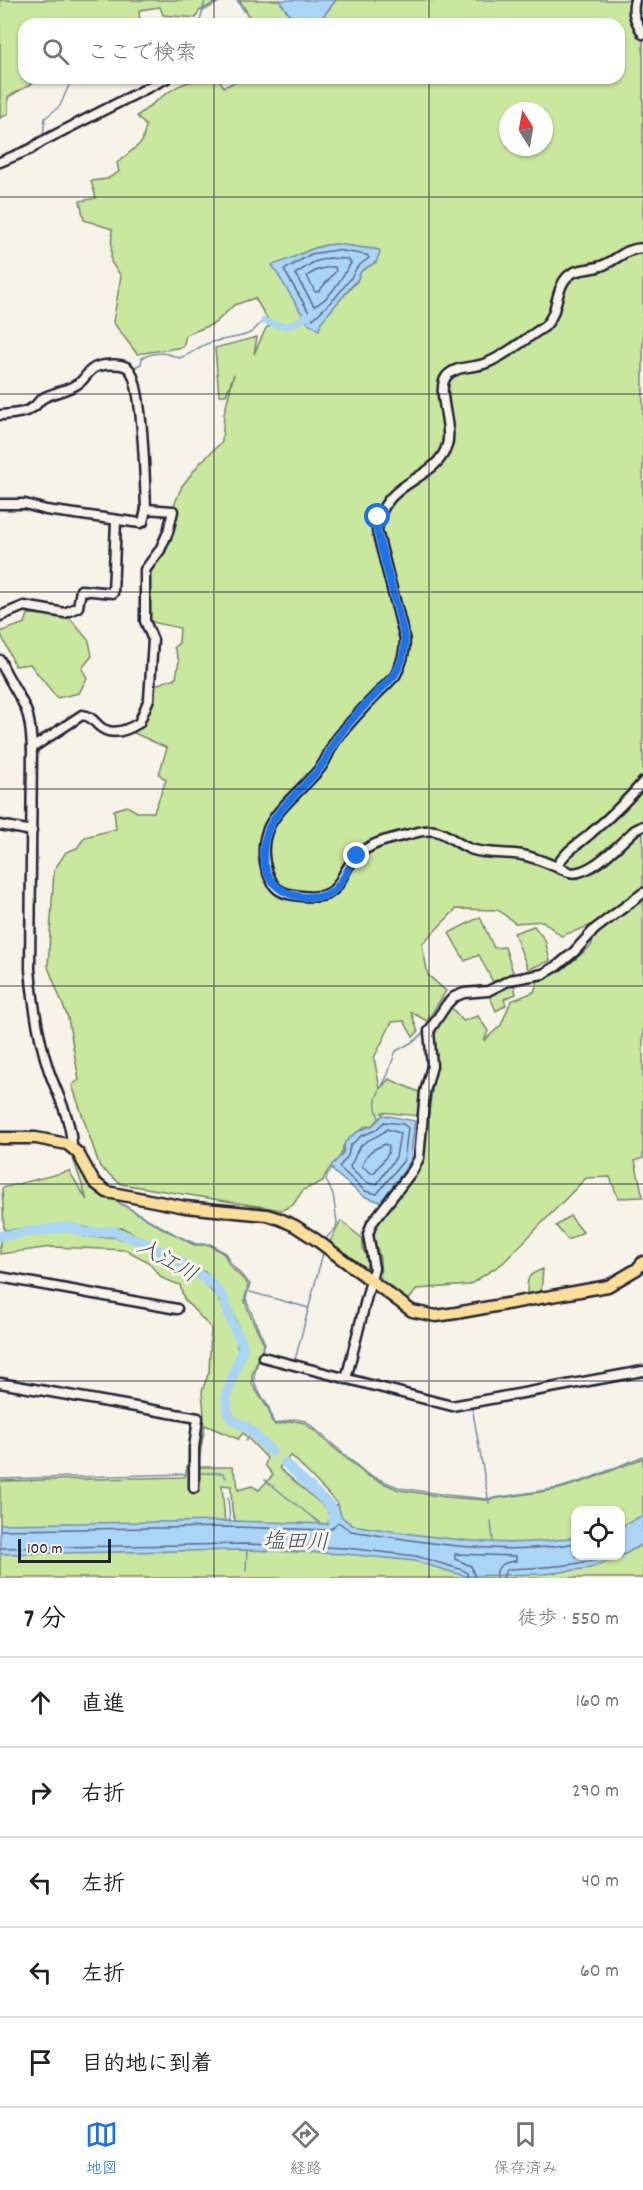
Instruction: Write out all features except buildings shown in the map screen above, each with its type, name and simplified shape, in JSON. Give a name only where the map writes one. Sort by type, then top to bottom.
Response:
[{"type":"main road","points":[[0,1138],[55,1140],[72,1148],[78,1153],[94,1182],[107,1192],[185,1207],[267,1215],[280,1219],[315,1239],[412,1311],[436,1316],[608,1286],[637,1269],[643,1262]]},
{"type":"street","points":[[635,0],[634,17],[643,34]]},
{"type":"street","points":[[0,162],[31,149],[155,84]]},
{"type":"street","points":[[643,248],[633,248],[598,267],[582,268],[571,273],[559,291],[551,321],[544,327],[490,362],[463,367],[445,379],[443,393],[448,422],[448,445],[440,459],[430,469],[399,489],[378,517],[377,531],[405,639],[405,653],[394,676],[335,741],[322,766],[273,820],[265,842],[264,857],[273,884],[287,894],[318,897],[332,892],[338,886],[351,864],[363,850],[417,832],[439,832],[449,835],[470,849],[540,859],[571,873],[590,869],[635,830],[643,826]]},
{"type":"street","points":[[0,415],[27,411],[42,398],[82,381],[90,370],[98,366],[120,365],[130,370],[140,407],[146,509],[142,522],[116,521],[70,512],[45,510],[25,504],[0,504]]},
{"type":"street","points":[[32,748],[82,715],[90,716],[100,728],[119,732],[139,723],[149,699],[153,640],[145,621],[145,570],[160,550],[168,532],[173,511],[146,509]]},
{"type":"street","points":[[0,616],[24,606],[65,613],[78,607],[81,590],[113,593],[116,521]]},
{"type":"street","points":[[0,660],[8,680],[26,710],[30,725],[32,748],[30,969],[33,1002],[39,1035],[70,1129],[72,1148]]},
{"type":"street","points":[[557,866],[565,854],[624,804],[643,782]]},
{"type":"street","points":[[0,825],[32,831]]},
{"type":"street","points":[[346,1378],[371,1282],[374,1259],[368,1234],[377,1215],[413,1170],[419,1158],[425,1092],[432,1066],[429,1031],[454,997],[464,993],[488,991],[510,980],[543,974],[557,966],[574,952],[595,929],[643,893]]},
{"type":"street","points":[[0,1277],[177,1309]]},
{"type":"street","points":[[263,1357],[452,1406],[643,1371]]},
{"type":"street","points":[[0,1383],[198,1418],[194,1448],[194,1488]]},
{"type":"green space","points":[[0,0],[220,0],[199,11],[196,18],[163,15],[160,7],[139,10],[140,18],[18,18],[18,84],[31,84],[8,97],[8,114],[0,118]]},
{"type":"green space","points":[[239,0],[279,0],[292,18],[251,18]]},
{"type":"green space","points":[[336,0],[643,0],[643,1158],[635,1161],[643,1197],[618,1198],[610,1177],[586,1178],[503,1263],[469,1285],[417,1289],[408,1301],[381,1283],[380,1258],[374,1238],[375,1228],[380,1217],[416,1173],[422,1160],[437,1055],[435,1035],[439,1024],[451,1007],[463,1021],[478,1016],[488,1031],[484,1041],[501,1025],[511,1001],[534,992],[538,980],[563,969],[591,946],[596,932],[589,926],[561,936],[543,921],[515,923],[498,910],[456,909],[422,944],[428,975],[446,991],[427,1021],[411,1012],[418,1032],[413,1037],[404,1021],[392,1022],[374,1058],[380,1089],[389,1079],[419,1092],[419,1116],[382,1112],[383,1115],[373,1125],[364,1127],[343,1146],[341,1155],[324,1176],[323,1181],[303,1190],[293,1205],[282,1210],[121,1184],[100,1167],[72,1085],[79,1080],[68,1018],[48,967],[54,870],[66,852],[77,848],[85,837],[116,829],[114,810],[127,806],[137,812],[154,812],[166,780],[159,774],[167,748],[132,732],[144,721],[155,685],[176,678],[179,661],[174,647],[179,643],[180,628],[147,621],[147,571],[182,486],[200,463],[222,442],[224,414],[234,374],[226,395],[219,395],[215,348],[257,337],[254,354],[266,328],[271,325],[255,298],[234,305],[215,323],[186,335],[183,347],[137,354],[113,322],[121,276],[111,262],[112,229],[84,220],[80,201],[96,198],[91,181],[107,179],[119,172],[117,163],[142,142],[146,126],[137,116],[174,88],[183,84],[222,84],[224,87],[230,84],[625,84],[625,18],[322,18]],"holes":[[[336,244],[379,250],[376,262],[361,271],[357,281],[320,322],[273,265],[319,247]]]},
{"type":"green space","points":[[28,614],[68,616],[89,641],[92,656],[82,668],[87,678],[79,693],[57,698],[30,664],[15,666],[0,632],[25,623]]},
{"type":"green space","points":[[480,917],[494,948],[505,947],[513,972],[493,982],[479,955],[465,961],[449,933]]},
{"type":"green space","points":[[534,926],[545,940],[550,961],[528,969],[514,933]]},
{"type":"green space","points":[[514,984],[516,994],[504,999],[506,1005],[496,1011],[489,995]]},
{"type":"green space","points":[[72,1155],[87,1181],[96,1191],[113,1198],[194,1245],[210,1245],[224,1254],[230,1266],[248,1284],[245,1302],[264,1344],[252,1375],[252,1384],[269,1410],[271,1420],[275,1425],[293,1421],[305,1423],[366,1475],[399,1490],[446,1497],[486,1500],[559,1489],[643,1458],[643,1529],[625,1536],[625,1506],[571,1506],[571,1552],[359,1536],[336,1516],[338,1504],[291,1455],[279,1468],[327,1509],[329,1524],[238,1530],[232,1510],[231,1486],[222,1485],[225,1523],[0,1530],[0,1481],[185,1477],[197,1417],[204,1415],[202,1391],[209,1372],[211,1328],[184,1299],[180,1285],[162,1278],[147,1261],[126,1250],[52,1247],[0,1254],[0,1238],[45,1231],[74,1231],[85,1237],[111,1237],[131,1241],[152,1250],[197,1275],[218,1298],[236,1338],[238,1350],[223,1399],[228,1420],[246,1431],[270,1454],[274,1451],[254,1428],[234,1417],[228,1402],[245,1350],[243,1337],[225,1295],[205,1272],[123,1228],[97,1230],[73,1225],[4,1230],[2,1188],[69,1171],[87,1200]],"holes":[[[205,1425],[238,1439],[243,1433],[267,1458],[265,1465],[273,1475],[259,1490],[252,1486],[238,1490],[232,1467],[198,1467]]]},
{"type":"green space","points":[[570,1216],[583,1232],[568,1240],[556,1226]]},
{"type":"green space","points":[[341,1221],[363,1239],[363,1249],[369,1261],[365,1269],[329,1243]]},
{"type":"green space","points":[[543,1269],[541,1293],[527,1296],[530,1276]]},
{"type":"green space","points":[[643,1538],[643,1578],[0,1578],[0,1541],[344,1545],[434,1557],[571,1556],[571,1560],[625,1560],[625,1552]]},
{"type":"water","points":[[279,0],[336,0],[322,18],[292,18]]},
{"type":"water","points":[[336,244],[380,252],[376,262],[361,271],[357,280],[321,322],[319,330],[307,322],[272,265],[319,247]]},
{"type":"water","points":[[383,1115],[415,1121],[410,1162],[381,1202],[363,1196],[334,1172],[331,1166],[343,1154],[345,1142],[357,1132],[373,1125]]},
{"type":"water","name":"塩田川","points":[[338,1504],[341,1516],[352,1525],[464,1540],[520,1543],[571,1538],[571,1560],[612,1560],[590,1568],[545,1574],[465,1576],[415,1561],[346,1554],[245,1550],[0,1554],[0,1524],[234,1521],[328,1524],[327,1509]]},
{"type":"water","points":[[643,1515],[643,1544],[625,1554],[625,1525]]},
{"type":"waterway","points":[[201,18],[205,0]]},
{"type":"waterway","points":[[203,11],[223,0]]},
{"type":"waterway","points":[[237,0],[247,15]]},
{"type":"waterway","points":[[43,136],[45,118],[60,106],[69,84]]},
{"type":"waterway","points":[[264,321],[284,326],[298,322],[311,314]]},
{"type":"waterway","points":[[131,369],[141,364],[142,358],[152,354],[161,353],[183,357],[209,343],[250,333],[264,321]]},
{"type":"waterway","points":[[108,369],[124,370]]},
{"type":"waterway","points":[[569,951],[593,925],[643,887]]},
{"type":"waterway","points":[[510,976],[541,970],[551,965]]},
{"type":"waterway","points":[[434,1015],[447,998],[455,992],[466,989]]},
{"type":"waterway","points":[[379,1118],[376,1099],[396,1051],[416,1040],[426,1030]]},
{"type":"waterway","points":[[326,1241],[336,1228],[337,1222],[333,1194],[326,1180],[333,1168]]},
{"type":"waterway","points":[[122,1204],[165,1230],[196,1244],[210,1244],[225,1253],[232,1265],[250,1284],[246,1298],[265,1344],[261,1353]]},
{"type":"waterway","name":"入江川","points":[[0,1236],[68,1227],[87,1233],[111,1231],[144,1242],[194,1270],[215,1287],[224,1299],[231,1321],[243,1345],[226,1396],[228,1414],[231,1419],[248,1428],[272,1452]]},
{"type":"waterway","points":[[323,1253],[295,1360],[344,1372]]},
{"type":"waterway","points":[[250,1292],[309,1308]]},
{"type":"waterway","points":[[260,1357],[254,1378],[255,1383],[275,1424],[294,1419],[306,1421],[367,1474],[400,1488],[488,1499],[559,1488],[588,1479],[643,1456]]},
{"type":"waterway","points":[[351,1374],[452,1401],[643,1366]]},
{"type":"waterway","points":[[472,1407],[489,1503]]},
{"type":"waterway","points":[[246,1441],[252,1432]]},
{"type":"waterway","name":"入江川","points":[[285,1463],[330,1506],[333,1520]]},
{"type":"waterway","points":[[201,1473],[223,1473],[226,1478]]},
{"type":"waterway","points":[[0,1479],[186,1474]]},
{"type":"waterway","name":"塩田川","points":[[265,1480],[321,1524]]},
{"type":"waterway","points":[[228,1497],[230,1523]]},
{"type":"waterway","points":[[491,1521],[493,1541]]},
{"type":"waterway","points":[[246,1571],[247,1550]]},
{"type":"route","points":[[357,856],[338,886],[326,896],[318,897],[287,894],[278,889],[273,884],[264,857],[268,829],[273,820],[322,766],[335,741],[394,676],[405,653],[405,639],[377,531],[378,517]]}]
